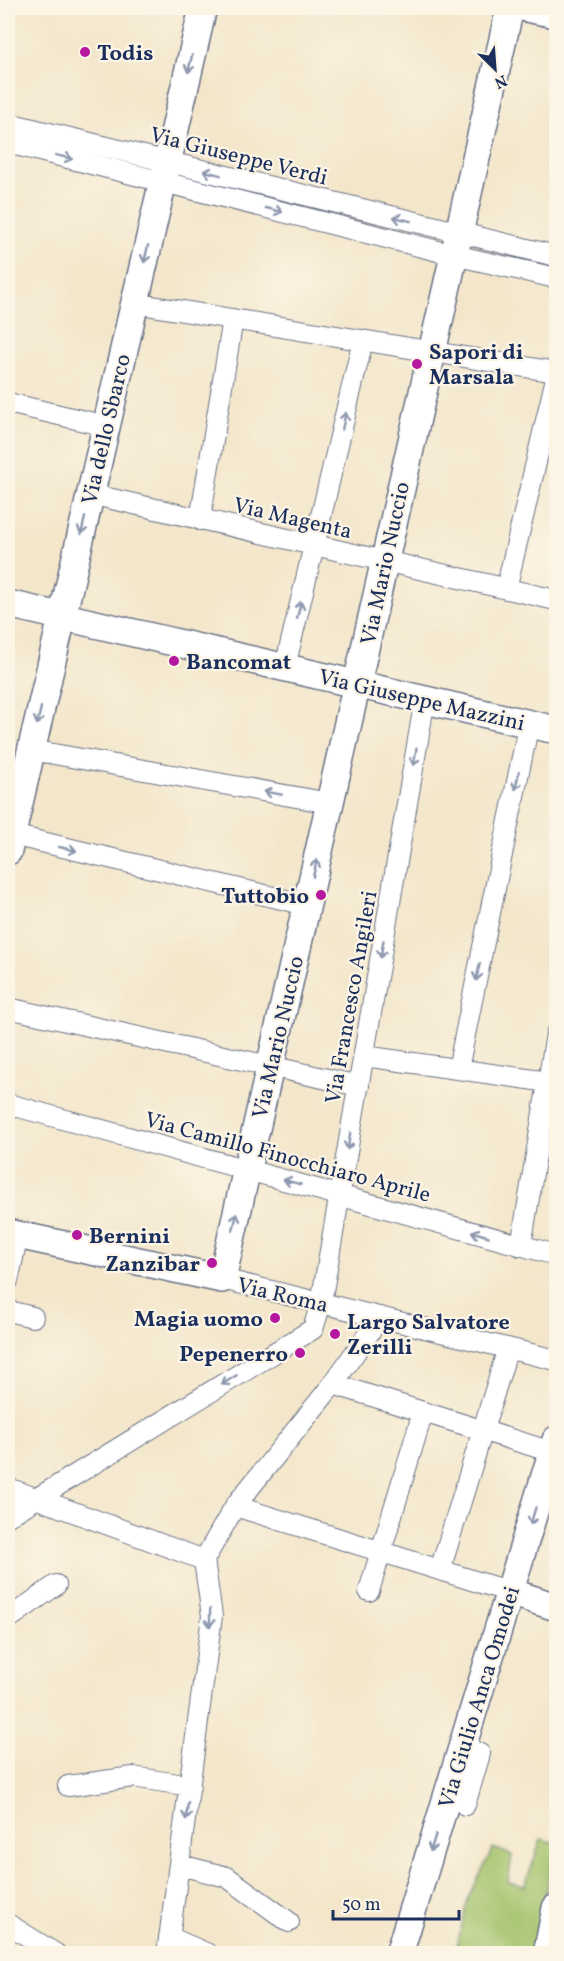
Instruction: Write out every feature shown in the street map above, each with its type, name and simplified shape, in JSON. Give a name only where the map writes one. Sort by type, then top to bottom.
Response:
[{"type":"street","name":"Via dello Sbarco","points":[[9,840],[203,8]]},
{"type":"street","points":[[514,13],[556,14]]},
{"type":"street","name":"Via Mario Nuccio","points":[[222,1279],[456,244],[514,13]]},
{"type":"street","name":"Via Giuseppe Verdi","points":[[8,123],[165,172]]},
{"type":"street","name":"Via Giuseppe Verdi","points":[[8,143],[165,172],[456,244]]},
{"type":"street","points":[[456,244],[556,256]]},
{"type":"street","points":[[456,244],[556,278]]},
{"type":"street","points":[[134,303],[556,372]]},
{"type":"street","points":[[200,520],[234,319]]},
{"type":"street","points":[[285,667],[363,340]]},
{"type":"street","points":[[506,589],[556,378]]},
{"type":"street","points":[[8,403],[106,426]]},
{"type":"street","name":"Via Magenta","points":[[90,494],[556,600]]},
{"type":"street","name":"Via Giuseppe Mazzini","points":[[8,604],[556,730]]},
{"type":"street","name":"Via Francesco Angileri","points":[[8,1516],[313,1329],[321,1303],[425,699]]},
{"type":"street","points":[[458,1069],[529,723]]},
{"type":"street","points":[[31,750],[330,802]]},
{"type":"street","points":[[9,840],[307,905]]},
{"type":"street","points":[[8,1008],[359,1086]]},
{"type":"street","points":[[522,1246],[553,1083],[556,1034]]},
{"type":"street","points":[[364,1056],[553,1083]]},
{"type":"street","name":"Via Camillo Finocchiaro Aprile","points":[[8,1104],[556,1255]]},
{"type":"street","points":[[8,1281],[13,1234]]},
{"type":"street","name":"Via Roma","points":[[13,1234],[222,1279],[380,1317],[506,1355],[556,1359]]},
{"type":"street","points":[[8,1311],[33,1317]]},
{"type":"street","points":[[208,1953],[168,1945],[212,1616],[204,1560],[235,1506],[333,1384],[380,1317]]},
{"type":"street","points":[[440,1570],[506,1355]]},
{"type":"street","points":[[333,1384],[483,1431],[554,1446]]},
{"type":"street","points":[[369,1591],[423,1412]]},
{"type":"street","name":"Via Giulio Anca Omodei","points":[[399,1953],[554,1446]]},
{"type":"street","points":[[8,1488],[204,1560]]},
{"type":"street","points":[[235,1506],[556,1607]]},
{"type":"street","points":[[8,1619],[56,1585]]},
{"type":"street","points":[[463,1746],[480,1754],[465,1805]]},
{"type":"street","points":[[68,1786],[133,1777],[190,1786]]},
{"type":"street","points":[[180,1865],[228,1878],[289,1922]]},
{"type":"street","points":[[547,1953],[556,1908]]},
{"type":"street","points":[[8,1924],[56,1953]]},
{"type":"green space","points":[[541,1839],[556,1843],[533,1953],[455,1954],[468,1899],[493,1848],[512,1855],[508,1883],[525,1886]]},
{"type":"place","name":"Todis","points":[[85,52]]},
{"type":"place","name":"Sapori di Marsala","points":[[417,364]]},
{"type":"place","name":"Bancomat","points":[[174,661]]},
{"type":"place","name":"Tuttobio","points":[[321,895]]},
{"type":"place","name":"Bernini","points":[[77,1235]]},
{"type":"place","name":"Zanzibar","points":[[212,1263]]},
{"type":"place","name":"Magia uomo","points":[[275,1318]]},
{"type":"place","name":"Largo Salvatore Zerilli","points":[[335,1334]]},
{"type":"place","name":"Pepenerro","points":[[300,1353]]}]
